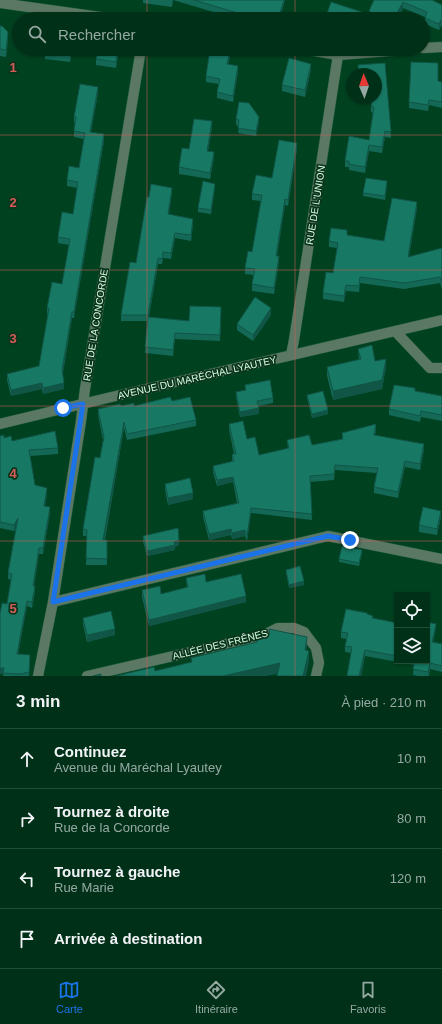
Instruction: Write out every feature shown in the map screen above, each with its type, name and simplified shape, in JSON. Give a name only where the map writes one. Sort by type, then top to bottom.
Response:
[{"type":"street","points":[[0,3],[64,12]]},
{"type":"street","points":[[430,48],[442,47]]},
{"type":"street","name":"RUE DE LA CONCORDE","points":[[38,676],[53,602],[83,404],[140,56]]},
{"type":"street","name":"RUE DE L'UNION","points":[[291,355],[338,56]]},
{"type":"street","name":"AVENUE DU MARÉCHAL LYAUTEY","points":[[0,424],[442,320]]},
{"type":"street","points":[[395,331],[430,368],[442,368]]},
{"type":"street","points":[[53,602],[328,536],[442,559]]},
{"type":"street","name":"ALLÉE DES FRÊNES","points":[[87,676],[264,635],[278,628],[294,628],[304,632],[316,648],[319,663],[316,676]]},
{"type":"building","points":[[194,0],[284,0],[280,12],[235,12]]},
{"type":"building","points":[[374,0],[432,0],[442,5],[442,21],[441,20],[439,24],[430,20],[430,12],[403,2],[398,12],[369,11]]},
{"type":"building","points":[[331,2],[362,12],[327,12]]},
{"type":"building","points":[[0,26],[8,32],[6,50],[0,49]]},
{"type":"building","points":[[97,56],[117,56],[116,62],[96,59]]},
{"type":"building","points":[[209,56],[229,56],[227,64],[238,66],[233,96],[217,92],[220,79],[206,76]]},
{"type":"building","points":[[289,58],[311,64],[305,90],[282,85]]},
{"type":"building","points":[[411,62],[438,63],[438,81],[442,82],[442,102],[429,100],[428,105],[409,102]]},
{"type":"building","points":[[385,63],[391,132],[385,131],[382,147],[369,145],[365,167],[349,164],[349,161],[345,161],[349,136],[369,140],[374,107],[371,106],[372,104],[382,104],[382,68],[358,68],[358,65]]},
{"type":"building","points":[[80,84],[98,87],[90,132],[104,134],[74,312],[72,312],[62,370],[64,383],[43,388],[42,383],[11,390],[7,374],[39,366],[52,282],[62,284],[70,239],[58,237],[62,212],[73,214],[78,182],[67,180],[69,166],[79,168],[85,133],[74,131],[76,117],[74,117]]},
{"type":"building","points":[[239,102],[249,103],[259,117],[256,131],[238,128],[239,120],[236,119]]},
{"type":"building","points":[[194,119],[212,121],[207,151],[214,152],[210,173],[179,167],[182,148],[189,149]]},
{"type":"building","points":[[279,140],[297,143],[288,200],[285,199],[276,256],[279,256],[274,288],[252,284],[255,269],[245,268],[248,251],[252,252],[262,195],[252,194],[256,175],[272,178]]},
{"type":"building","points":[[366,178],[387,181],[385,196],[363,193]]},
{"type":"building","points":[[203,181],[215,184],[211,210],[198,208]]},
{"type":"building","points":[[151,184],[172,188],[168,214],[193,219],[191,235],[175,233],[171,253],[163,252],[162,259],[158,258],[148,315],[121,315],[130,262],[136,263],[147,197],[149,197]]},
{"type":"building","points":[[392,198],[417,202],[408,257],[442,248],[442,284],[440,277],[404,283],[360,277],[359,286],[346,285],[344,296],[323,293],[326,272],[333,273],[338,243],[329,241],[331,228],[347,230],[347,235],[384,241]]},
{"type":"building","points":[[255,297],[271,308],[253,335],[237,324]]},
{"type":"building","points":[[190,306],[221,307],[220,335],[175,333],[173,350],[145,347],[148,317],[189,321]]},
{"type":"building","points":[[372,345],[375,361],[386,359],[382,380],[333,391],[327,367],[361,359],[358,349]]},
{"type":"building","points":[[270,380],[273,398],[257,401],[259,408],[240,412],[236,392],[246,390],[245,385]]},
{"type":"building","points":[[394,385],[415,388],[415,391],[442,396],[442,415],[421,411],[420,416],[389,409]]},
{"type":"building","points":[[323,391],[328,410],[312,414],[307,395]]},
{"type":"building","points":[[170,397],[172,401],[190,397],[196,420],[127,434],[124,422],[103,540],[107,540],[107,559],[86,558],[87,530],[83,529],[95,457],[100,458],[104,437],[98,409],[120,404],[121,406],[134,403],[134,406]]},
{"type":"building","points":[[243,421],[247,439],[255,437],[259,455],[289,448],[287,440],[309,435],[312,445],[343,439],[342,433],[376,424],[374,435],[424,444],[420,464],[405,461],[398,492],[374,487],[378,468],[335,465],[334,474],[310,476],[312,514],[251,508],[247,536],[245,530],[232,533],[231,529],[209,534],[203,511],[239,503],[233,477],[217,480],[213,466],[234,461],[232,454],[236,454],[229,424]]},
{"type":"building","points":[[55,431],[58,448],[29,450],[35,485],[47,488],[44,506],[50,507],[43,548],[39,548],[32,602],[27,601],[17,654],[30,655],[29,672],[20,674],[3,673],[4,668],[0,668],[0,614],[2,603],[7,604],[12,574],[8,573],[18,518],[14,525],[0,522],[0,436],[4,435],[4,438],[11,436],[12,441]]},
{"type":"building","points":[[190,478],[193,493],[168,498],[165,484]]},
{"type":"building","points":[[423,507],[441,511],[437,529],[419,525]]},
{"type":"building","points":[[178,528],[179,540],[174,542],[175,545],[147,551],[143,536]]},
{"type":"building","points":[[342,546],[362,550],[359,563],[339,559]]},
{"type":"building","points":[[300,566],[304,581],[289,585],[286,570]]},
{"type":"building","points":[[205,574],[206,582],[241,574],[246,596],[149,620],[142,590],[160,586],[161,594],[188,587],[186,578]]},
{"type":"building","points":[[346,609],[367,613],[373,616],[372,618],[394,622],[394,655],[365,650],[359,676],[347,676],[352,647],[345,646],[348,633],[341,632]]},
{"type":"building","points":[[111,611],[115,629],[87,635],[83,618]]},
{"type":"building","points":[[430,623],[436,624],[432,642],[442,644],[442,666],[430,663]]},
{"type":"building","points":[[269,629],[307,637],[305,650],[309,651],[303,676],[277,676],[280,663],[223,676],[116,676],[154,667],[155,671],[192,662],[191,658],[257,642],[256,638],[270,634]]},
{"type":"building","points":[[414,664],[430,664],[428,672],[413,669]]},
{"type":"route","points":[[63,408],[83,404],[53,602],[328,536],[350,540]]}]
